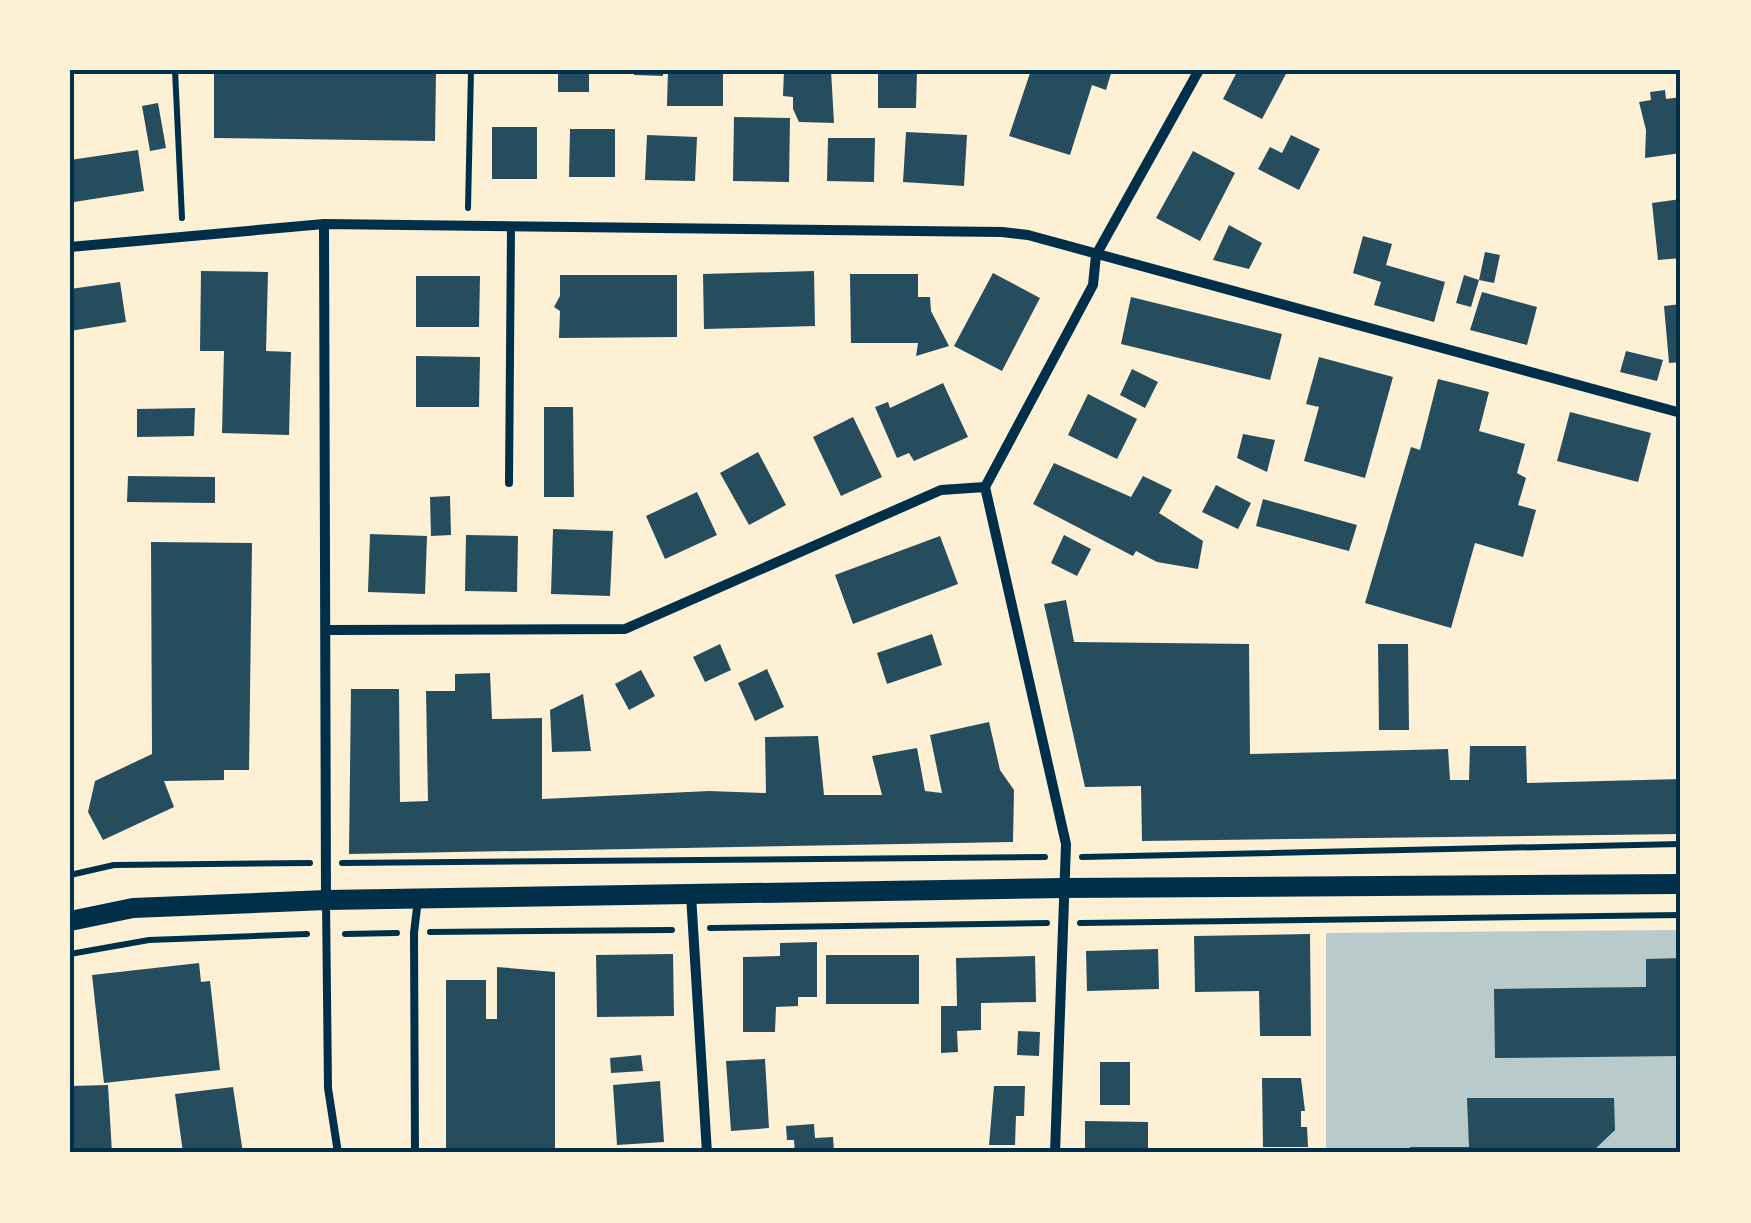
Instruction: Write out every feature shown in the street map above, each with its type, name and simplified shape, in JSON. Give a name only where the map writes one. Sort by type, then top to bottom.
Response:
[{"type":"main road","points":[[70,922],[133,908],[326,900],[1062,888],[1681,884]]},
{"type":"street","points":[[1056,1153],[1066,844],[985,487],[1092,285],[1096,255],[1198,70]]},
{"type":"street","points":[[324,224],[326,900]]},
{"type":"street","points":[[70,247],[324,224],[510,230],[1002,232],[1681,413]]},
{"type":"street","points":[[328,630],[625,628],[941,490],[985,487]]},
{"type":"street","points":[[691,895],[707,1153]]},
{"type":"lane","points":[[510,230],[510,483]]},
{"type":"lane","points":[[415,1153],[414,933],[418,899]]},
{"type":"lane","points":[[326,900],[328,1088],[338,1153]]},
{"type":"path","points":[[175,70],[183,235]]},
{"type":"path","points":[[467,229],[471,70]]},
{"type":"path","points":[[70,875],[114,865],[1066,857],[1681,844]]},
{"type":"path","points":[[70,954],[149,940],[326,934],[1681,915]]},
{"type":"shaded area","points":[[1681,930],[1681,1153],[1326,1153],[1326,933]]},
{"type":"building","points":[[214,70],[436,70],[435,141],[214,138]]},
{"type":"building","points":[[558,70],[589,70],[589,92],[558,92]]},
{"type":"building","points":[[634,70],[663,70],[663,76],[634,75]]},
{"type":"building","points":[[668,70],[723,70],[723,106],[667,106]]},
{"type":"building","points":[[784,70],[831,70],[834,123],[799,122],[793,97],[783,96]]},
{"type":"building","points":[[878,70],[917,70],[916,108],[878,108]]},
{"type":"building","points":[[1031,70],[1112,70],[1106,90],[1092,85],[1070,155],[1009,136]]},
{"type":"building","points":[[1238,70],[1288,70],[1262,119],[1223,99]]},
{"type":"building","points":[[1665,90],[1666,99],[1681,97],[1681,153],[1645,158],[1646,130],[1639,102],[1651,100],[1650,92]]},
{"type":"building","points":[[158,103],[166,148],[150,151],[142,106]]},
{"type":"building","points":[[734,117],[790,118],[789,182],[733,181]]},
{"type":"building","points":[[492,127],[537,127],[537,179],[492,179]]},
{"type":"building","points":[[570,129],[615,129],[615,177],[569,177]]},
{"type":"building","points":[[906,132],[967,135],[964,186],[903,182]]},
{"type":"building","points":[[647,135],[697,137],[695,181],[645,180]]},
{"type":"building","points":[[1291,135],[1320,149],[1299,190],[1258,169],[1270,147],[1282,153]]},
{"type":"building","points":[[828,138],[875,138],[874,182],[827,181]]},
{"type":"building","points":[[138,150],[144,191],[74,202],[70,160]]},
{"type":"building","points":[[1193,151],[1235,173],[1200,241],[1156,218]]},
{"type":"building","points":[[1681,199],[1681,258],[1658,260],[1652,203]]},
{"type":"building","points":[[1229,225],[1262,243],[1249,269],[1213,260]]},
{"type":"building","points":[[1363,236],[1392,244],[1386,265],[1445,282],[1434,322],[1374,305],[1381,282],[1353,273]]},
{"type":"building","points":[[1485,252],[1500,255],[1494,283],[1479,280]]},
{"type":"building","points":[[201,271],[268,272],[266,351],[291,352],[289,435],[222,433],[224,351],[200,351]]},
{"type":"building","points":[[814,271],[815,326],[704,329],[703,274]]},
{"type":"building","points":[[993,273],[1040,298],[1002,371],[954,346]]},
{"type":"building","points":[[850,274],[918,274],[918,297],[930,297],[931,311],[949,346],[916,356],[918,343],[851,343]]},
{"type":"building","points":[[560,275],[677,275],[677,337],[559,338],[560,311],[554,307],[560,296]]},
{"type":"building","points":[[1464,275],[1479,280],[1471,307],[1456,303]]},
{"type":"building","points":[[416,276],[480,276],[479,327],[416,327]]},
{"type":"building","points":[[120,282],[126,322],[70,331],[70,289]]},
{"type":"building","points":[[1482,292],[1537,307],[1527,345],[1470,330]]},
{"type":"building","points":[[1131,297],[1282,334],[1270,380],[1121,344]]},
{"type":"building","points":[[1681,304],[1681,362],[1669,363],[1664,306]]},
{"type":"building","points":[[1626,351],[1663,360],[1657,381],[1620,372]]},
{"type":"building","points":[[416,356],[480,357],[479,407],[416,407]]},
{"type":"building","points":[[1319,357],[1393,377],[1365,478],[1304,461],[1319,407],[1306,404]]},
{"type":"building","points":[[1132,369],[1158,382],[1145,408],[1120,395]]},
{"type":"building","points":[[1438,379],[1489,392],[1479,431],[1525,444],[1517,473],[1526,478],[1518,505],[1536,510],[1523,557],[1475,543],[1451,628],[1365,603],[1411,447],[1420,450]]},
{"type":"building","points":[[943,383],[968,437],[914,461],[909,453],[897,458],[875,407],[888,402],[890,408]]},
{"type":"building","points":[[1088,394],[1137,419],[1117,459],[1068,435]]},
{"type":"building","points":[[544,407],[573,407],[574,497],[544,497]]},
{"type":"building","points":[[195,408],[194,436],[137,437],[137,409]]},
{"type":"building","points":[[1570,412],[1651,433],[1638,482],[1557,461]]},
{"type":"building","points":[[853,417],[882,477],[841,496],[813,437]]},
{"type":"building","points":[[1243,434],[1275,440],[1267,472],[1237,458]]},
{"type":"building","points":[[758,452],[786,505],[749,525],[720,473]]},
{"type":"building","points":[[1054,463],[1131,497],[1143,476],[1172,490],[1159,513],[1203,541],[1198,569],[1157,562],[1136,551],[1133,556],[1033,504]]},
{"type":"building","points":[[128,476],[215,477],[215,503],[127,502]]},
{"type":"building","points":[[1216,485],[1251,503],[1238,529],[1202,512]]},
{"type":"building","points":[[697,492],[717,535],[665,559],[646,516]]},
{"type":"building","points":[[450,496],[451,535],[431,536],[430,497]]},
{"type":"building","points":[[1263,499],[1357,525],[1349,551],[1256,526]]},
{"type":"building","points":[[553,529],[613,531],[610,596],[551,594]]},
{"type":"building","points":[[370,534],[427,536],[425,594],[368,592]]},
{"type":"building","points":[[466,535],[518,536],[517,592],[465,591]]},
{"type":"building","points":[[1064,535],[1091,549],[1077,576],[1051,563]]},
{"type":"building","points":[[940,536],[958,584],[853,624],[835,575]]},
{"type":"building","points":[[151,542],[252,543],[249,770],[224,770],[224,780],[164,781],[174,807],[103,840],[88,812],[95,781],[152,754]]},
{"type":"building","points":[[1066,600],[1074,642],[1249,644],[1250,754],[1448,749],[1450,780],[1469,780],[1470,746],[1526,746],[1527,783],[1681,779],[1681,834],[1142,841],[1141,786],[1085,787],[1044,604]]},
{"type":"building","points":[[932,634],[942,665],[887,684],[877,653]]},
{"type":"building","points":[[720,644],[731,670],[705,682],[693,657]]},
{"type":"building","points":[[1378,644],[1408,644],[1409,730],[1379,730]]},
{"type":"building","points":[[767,669],[784,707],[755,721],[738,683]]},
{"type":"building","points":[[641,670],[655,696],[629,710],[615,684]]},
{"type":"building","points":[[490,673],[492,719],[542,718],[542,799],[709,791],[766,793],[765,737],[818,736],[824,795],[882,795],[872,756],[917,748],[925,791],[942,793],[930,735],[989,722],[1000,770],[1014,790],[1013,842],[349,854],[351,689],[399,689],[400,802],[428,801],[426,691],[455,691],[455,674]]},
{"type":"building","points":[[583,694],[591,751],[552,752],[550,710]]},
{"type":"building","points":[[1310,934],[1311,1036],[1260,1036],[1259,991],[1195,992],[1194,936]]},
{"type":"building","points":[[817,942],[817,997],[798,997],[798,1006],[776,1007],[775,1032],[743,1032],[743,957],[780,956],[780,943]]},
{"type":"building","points":[[1158,949],[1159,989],[1087,991],[1086,951]]},
{"type":"building","points":[[673,954],[674,1016],[597,1017],[596,955]]},
{"type":"building","points":[[826,955],[919,955],[919,1004],[826,1004]]},
{"type":"building","points":[[1035,956],[1036,1002],[981,1003],[981,1030],[957,1031],[958,1052],[941,1053],[941,1006],[957,1006],[956,958]]},
{"type":"building","points":[[1681,958],[1681,1056],[1495,1058],[1494,989],[1646,987],[1646,959]]},
{"type":"building","points":[[199,963],[201,982],[210,981],[220,1070],[104,1083],[92,975]]},
{"type":"building","points":[[497,967],[555,972],[555,1153],[446,1153],[446,980],[486,980],[486,1019],[497,1019]]},
{"type":"building","points":[[1018,1031],[1040,1032],[1039,1056],[1017,1055]]},
{"type":"building","points":[[641,1055],[643,1071],[611,1073],[610,1058]]},
{"type":"building","points":[[765,1059],[769,1128],[731,1131],[726,1061]]},
{"type":"building","points":[[1100,1062],[1130,1062],[1130,1105],[1100,1105]]},
{"type":"building","points":[[1262,1078],[1301,1078],[1305,1111],[1301,1111],[1301,1127],[1307,1127],[1308,1147],[1263,1147]]},
{"type":"building","points":[[660,1081],[664,1142],[617,1145],[613,1085]]},
{"type":"building","points":[[108,1085],[112,1153],[70,1153],[70,1086]]},
{"type":"building","points":[[994,1086],[1025,1086],[1024,1116],[1016,1116],[1015,1145],[989,1145]]},
{"type":"building","points":[[233,1087],[243,1153],[183,1153],[175,1094]]},
{"type":"building","points":[[1467,1098],[1614,1098],[1615,1130],[1591,1153],[1409,1153],[1410,1147],[1469,1147]]},
{"type":"building","points":[[1085,1121],[1148,1122],[1148,1153],[1085,1153]]},
{"type":"building","points":[[814,1124],[815,1138],[833,1137],[834,1153],[795,1153],[794,1140],[787,1140],[786,1126]]}]
